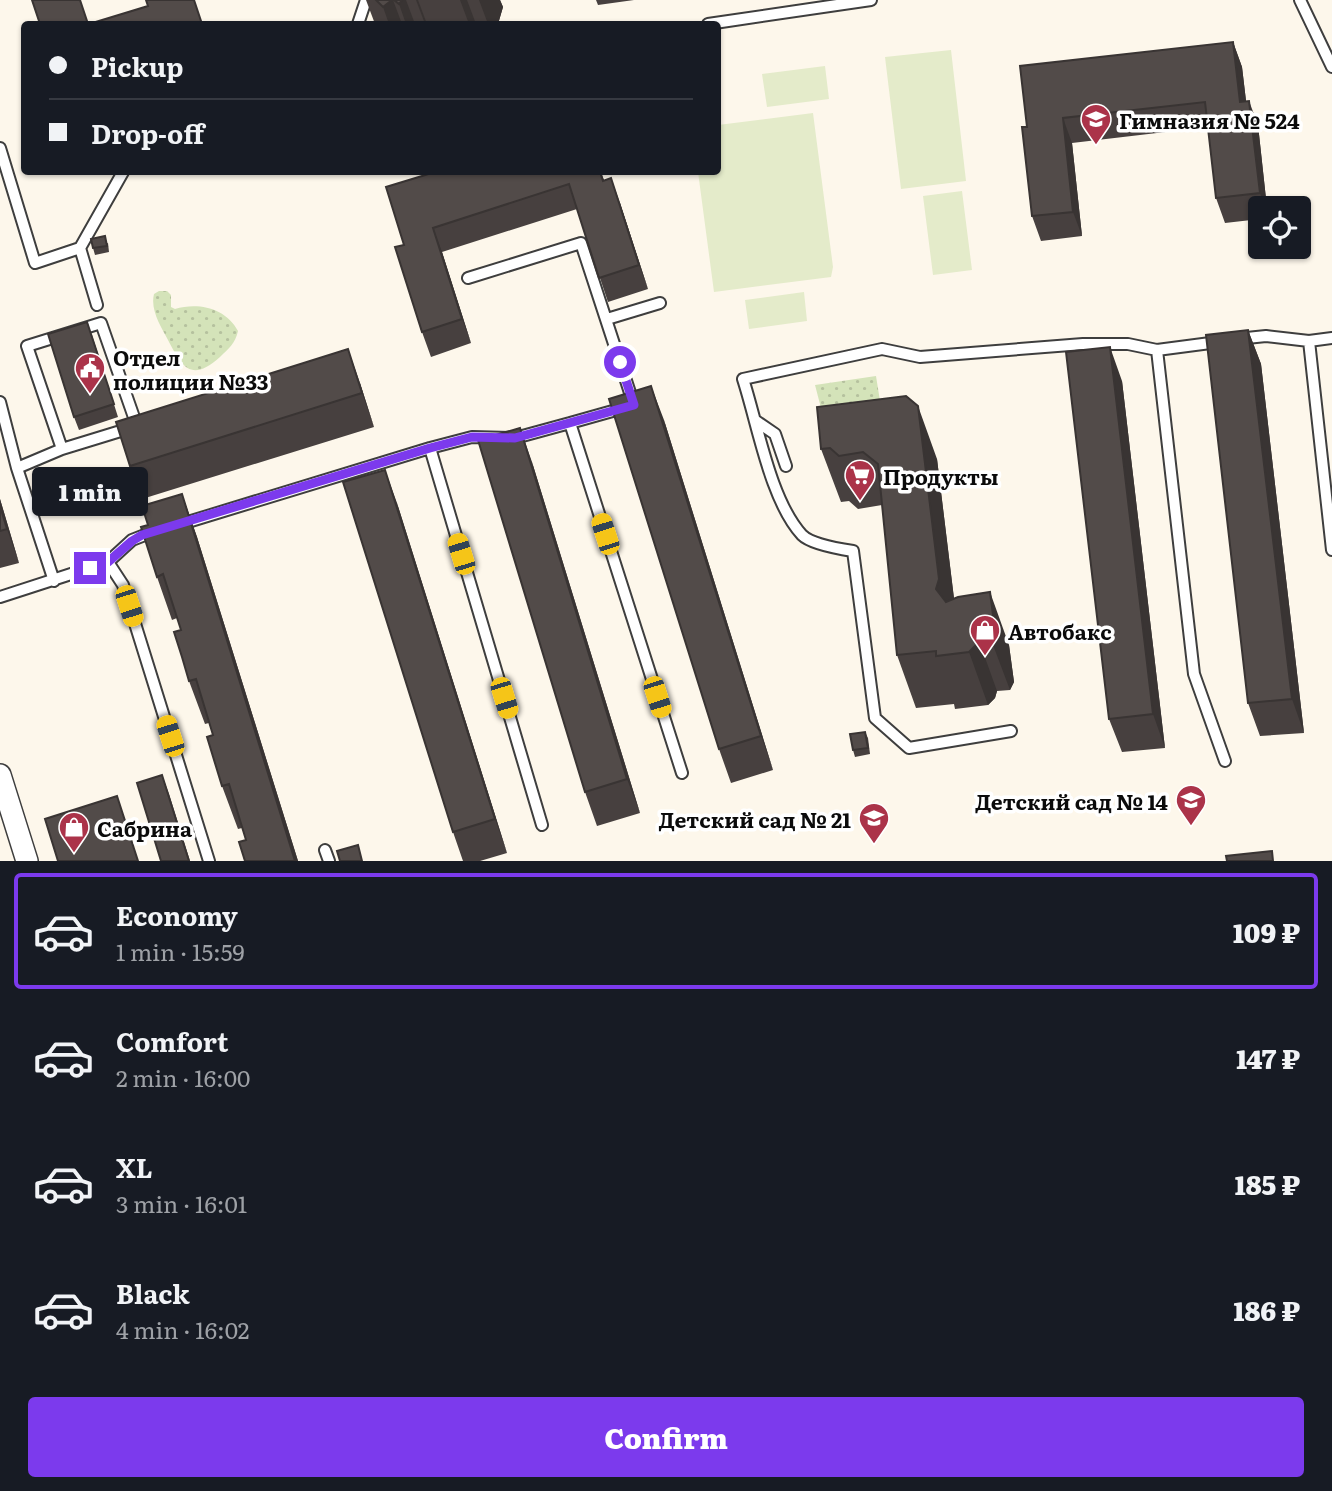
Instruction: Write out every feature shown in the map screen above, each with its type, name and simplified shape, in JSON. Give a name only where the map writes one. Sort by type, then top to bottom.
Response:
[{"type":"street","points":[[0,775],[27,861]]},
{"type":"lane","points":[[359,21],[366,0]]},
{"type":"lane","points":[[721,22],[871,0]]},
{"type":"lane","points":[[1300,0],[1332,67]]},
{"type":"lane","points":[[0,148],[35,263],[80,248],[121,175]]},
{"type":"lane","points":[[0,597],[108,562],[142,535],[430,448],[472,437],[515,438],[634,405],[581,243],[468,278]]},
{"type":"lane","points":[[80,248],[97,305]]},
{"type":"lane","points":[[607,319],[660,303]]},
{"type":"lane","points":[[17,468],[62,449],[137,425],[101,323],[27,346],[62,449]]},
{"type":"lane","points":[[1011,731],[909,748],[875,718],[853,551],[834,548],[803,537],[775,491],[743,379],[882,349],[920,357],[1083,344],[1128,344],[1157,350],[1266,336],[1309,341],[1332,338]]},
{"type":"lane","points":[[1309,341],[1332,550]]},
{"type":"lane","points":[[1157,350],[1194,674],[1225,761]]},
{"type":"lane","points":[[0,402],[17,468],[54,581]]},
{"type":"lane","points":[[756,421],[775,434],[786,466]]},
{"type":"lane","points":[[570,424],[682,773]]},
{"type":"lane","points":[[430,448],[542,825]]},
{"type":"lane","points":[[108,562],[122,585],[209,861]]},
{"type":"green space","points":[[951,50],[966,181],[901,189],[885,57]]},
{"type":"green space","points":[[825,66],[829,99],[767,107],[762,74]]},
{"type":"green space","points":[[813,113],[833,267],[831,277],[714,292],[698,175],[721,175],[721,125]]},
{"type":"green space","points":[[962,191],[972,270],[933,275],[923,196]]},
{"type":"green space","points":[[167,291],[171,295],[171,307],[175,309],[202,307],[226,317],[238,331],[231,346],[210,365],[202,369],[188,368],[178,358],[157,318],[153,300],[154,294]]},
{"type":"green space","points":[[804,292],[807,321],[749,329],[745,300]]},
{"type":"green space","points":[[876,376],[880,401],[821,408],[815,385]]},
{"type":"building","points":[[32,0],[80,0],[87,21],[39,21]]},
{"type":"building","points":[[146,0],[194,0],[201,21],[99,21],[148,6]]},
{"type":"building","points":[[376,0],[392,0],[383,7]]},
{"type":"building","points":[[1233,42],[1240,102],[1249,101],[1260,193],[1216,198],[1205,102],[1063,118],[1073,212],[1032,216],[1022,127],[1027,127],[1020,66]]},
{"type":"building","points":[[425,175],[601,175],[603,181],[611,178],[639,265],[599,278],[569,184],[433,228],[462,319],[422,332],[395,247],[404,245],[386,187]]},
{"type":"building","points":[[105,236],[107,246],[93,248],[91,239]]},
{"type":"building","name":"Отдел полиции №33","points":[[87,322],[114,404],[74,417],[48,334]]},
{"type":"building","points":[[1248,330],[1292,699],[1248,703],[1206,335]]},
{"type":"building","points":[[1110,347],[1153,714],[1109,719],[1066,352]]},
{"type":"building","points":[[348,349],[362,393],[130,466],[116,422]]},
{"type":"building","points":[[651,386],[761,736],[719,749],[609,399]]},
{"type":"building","points":[[906,396],[918,406],[939,579],[936,589],[946,602],[958,597],[990,592],[995,630],[990,637],[978,638],[976,645],[969,652],[936,656],[936,651],[897,655],[878,464],[863,452],[839,456],[830,448],[821,449],[817,407]]},
{"type":"building","points":[[520,428],[627,779],[585,792],[478,440]]},
{"type":"building","points":[[385,470],[495,819],[453,832],[343,482]]},
{"type":"building","points":[[182,494],[295,861],[245,861],[239,842],[246,840],[229,784],[222,786],[207,737],[213,735],[196,679],[189,681],[174,632],[181,630],[163,574],[157,577],[141,527],[148,525],[142,506]]},
{"type":"building","points":[[0,506],[7,529],[0,531]]},
{"type":"building","points":[[865,732],[868,748],[853,750],[850,734]]},
{"type":"building","points":[[162,775],[189,861],[161,861],[137,783]]},
{"type":"building","points":[[117,796],[138,861],[58,861],[45,819]]},
{"type":"building","points":[[358,845],[362,861],[340,861],[337,851]]},
{"type":"building","points":[[1272,851],[1273,861],[1227,861],[1226,856]]},
{"type":"place","name":"Гимназия № 524","points":[[1096,146]]},
{"type":"place","name":"Отдел полиции №33","points":[[90,395]]},
{"type":"place","name":"Продукты","points":[[860,502]]},
{"type":"place","name":"Автобакс","points":[[985,657]]},
{"type":"place","name":"Детский сад № 14","points":[[1191,827]]},
{"type":"place","name":"Детский сад № 21","points":[[874,845]]},
{"type":"place","name":"Сабрина","points":[[74,854]]},
{"type":"route","points":[[90,568],[108,562],[142,535],[430,448],[472,437],[515,438],[634,405],[620,362]]}]
